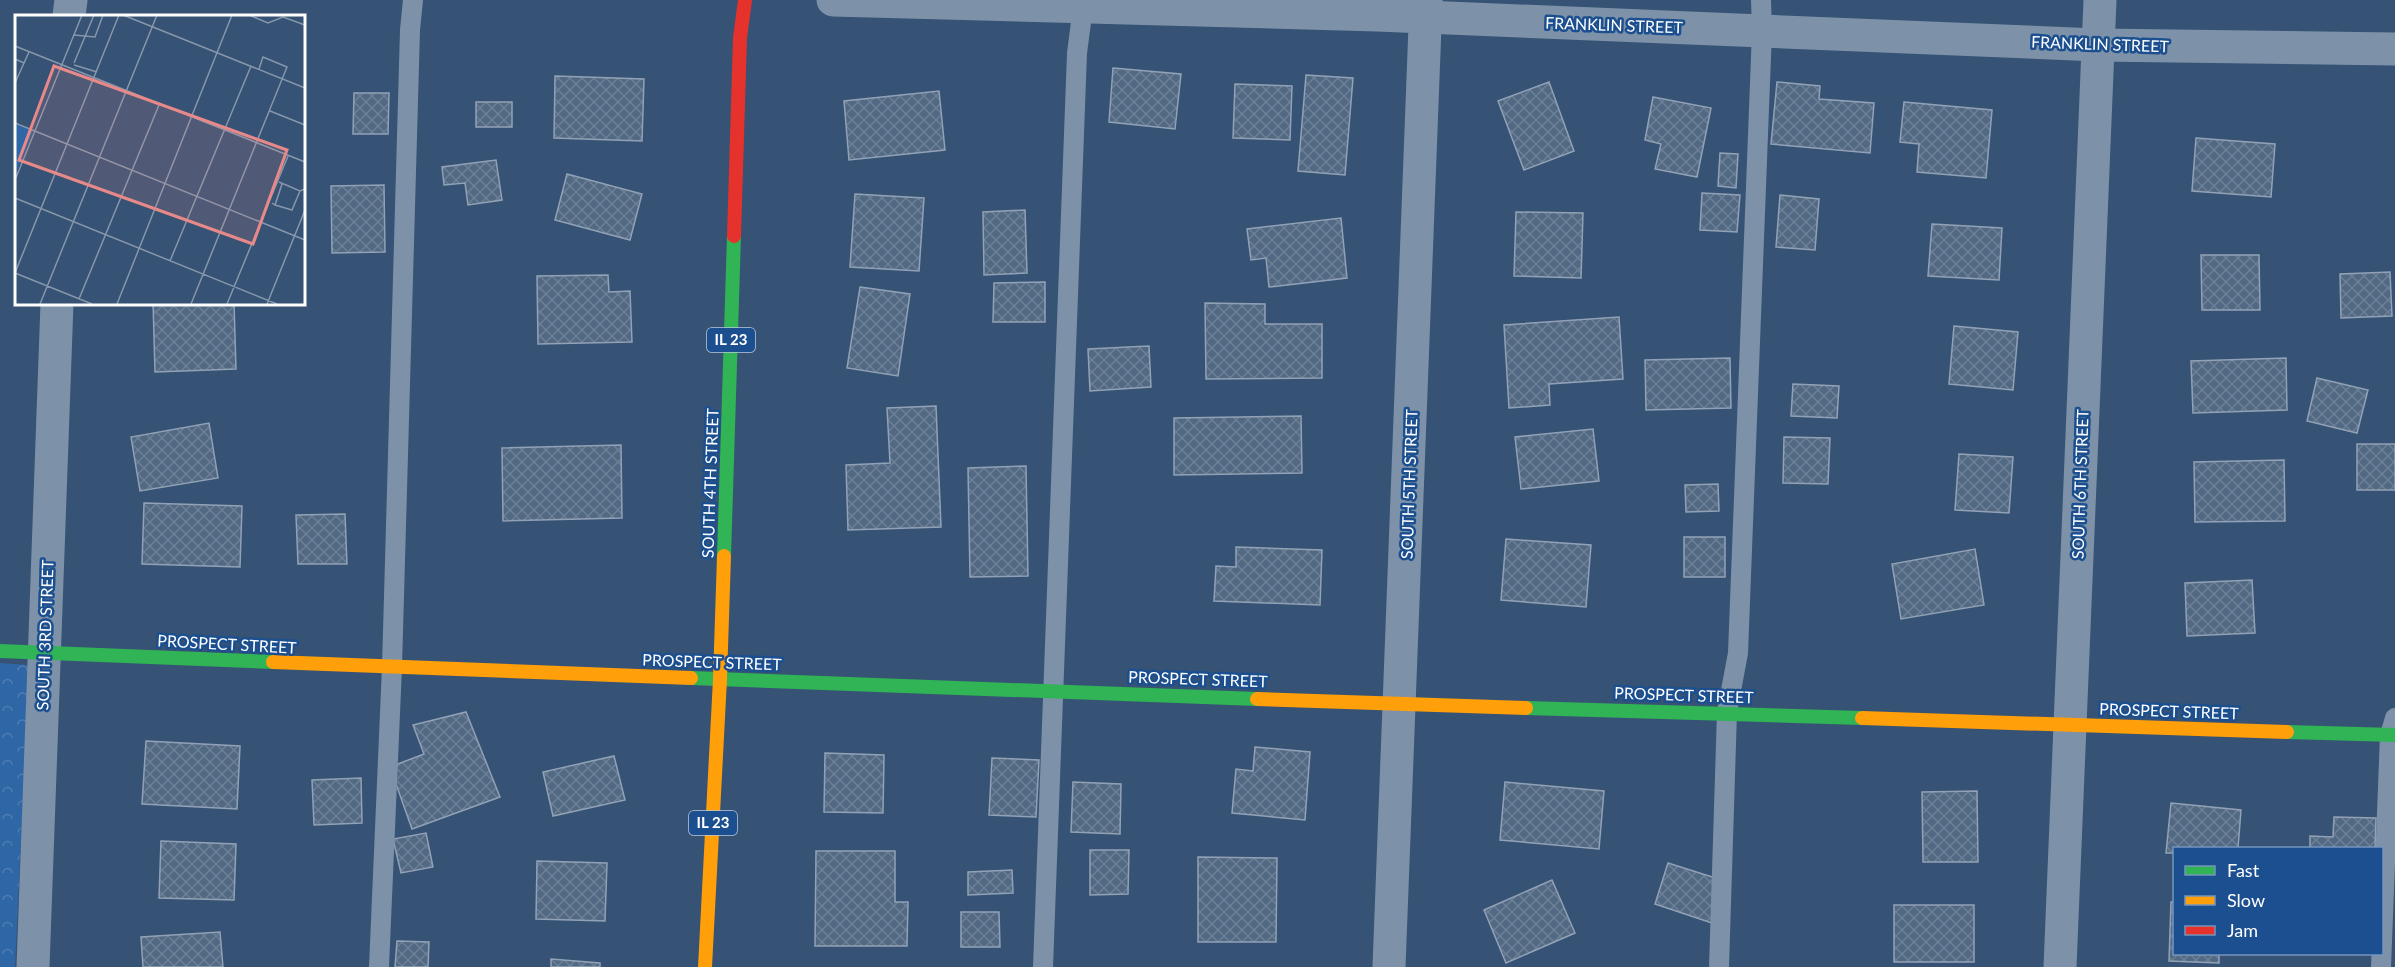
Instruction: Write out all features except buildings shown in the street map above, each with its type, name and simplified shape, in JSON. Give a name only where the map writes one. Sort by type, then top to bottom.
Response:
[{"type":"street","points":[[69,15],[71,0]]},
{"type":"street","name":"SOUTH 4TH STREET","points":[[705,967],[720,679],[740,38],[745,0]]},
{"type":"street","name":"FRANKLIN STREET","points":[[833,0],[1083,7],[1426,9],[1762,15],[2098,45],[2395,49]]},
{"type":"street","name":"SOUTH 6TH STREET","points":[[2060,967],[2100,0]]},
{"type":"street","name":"SOUTH 5TH STREET","points":[[1389,967],[1401,704],[1426,9]]},
{"type":"street","name":"SOUTH 3RD STREET","points":[[33,967],[57,304]]},
{"type":"street","name":"PROSPECT STREET","points":[[0,651],[392,668],[1401,704],[2393,730]]},
{"type":"lane","points":[[379,967],[392,668],[410,30],[413,0]]},
{"type":"lane","points":[[1043,967],[1077,53],[1083,7]]},
{"type":"lane","points":[[1719,967],[1726,712],[1738,653],[1762,15]]},
{"type":"lane","points":[[2383,928],[2393,730]]},
{"type":"green space","points":[[0,663],[29,665],[15,967],[0,967]]},
{"type":"traffic: fast","points":[[724,556],[734,236]]},
{"type":"traffic: fast","points":[[0,651],[273,662]]},
{"type":"traffic: fast","points":[[691,678],[1257,699]]},
{"type":"traffic: fast","points":[[1526,708],[1862,718]]},
{"type":"traffic: fast","points":[[2287,732],[2395,735]]},
{"type":"traffic: slow","points":[[705,967],[724,556]]},
{"type":"traffic: slow","points":[[273,662],[691,678]]},
{"type":"traffic: slow","points":[[1257,699],[1526,708]]},
{"type":"traffic: slow","points":[[1862,718],[2287,732]]},
{"type":"traffic: jam","points":[[734,236],[740,38],[745,0]]}]
